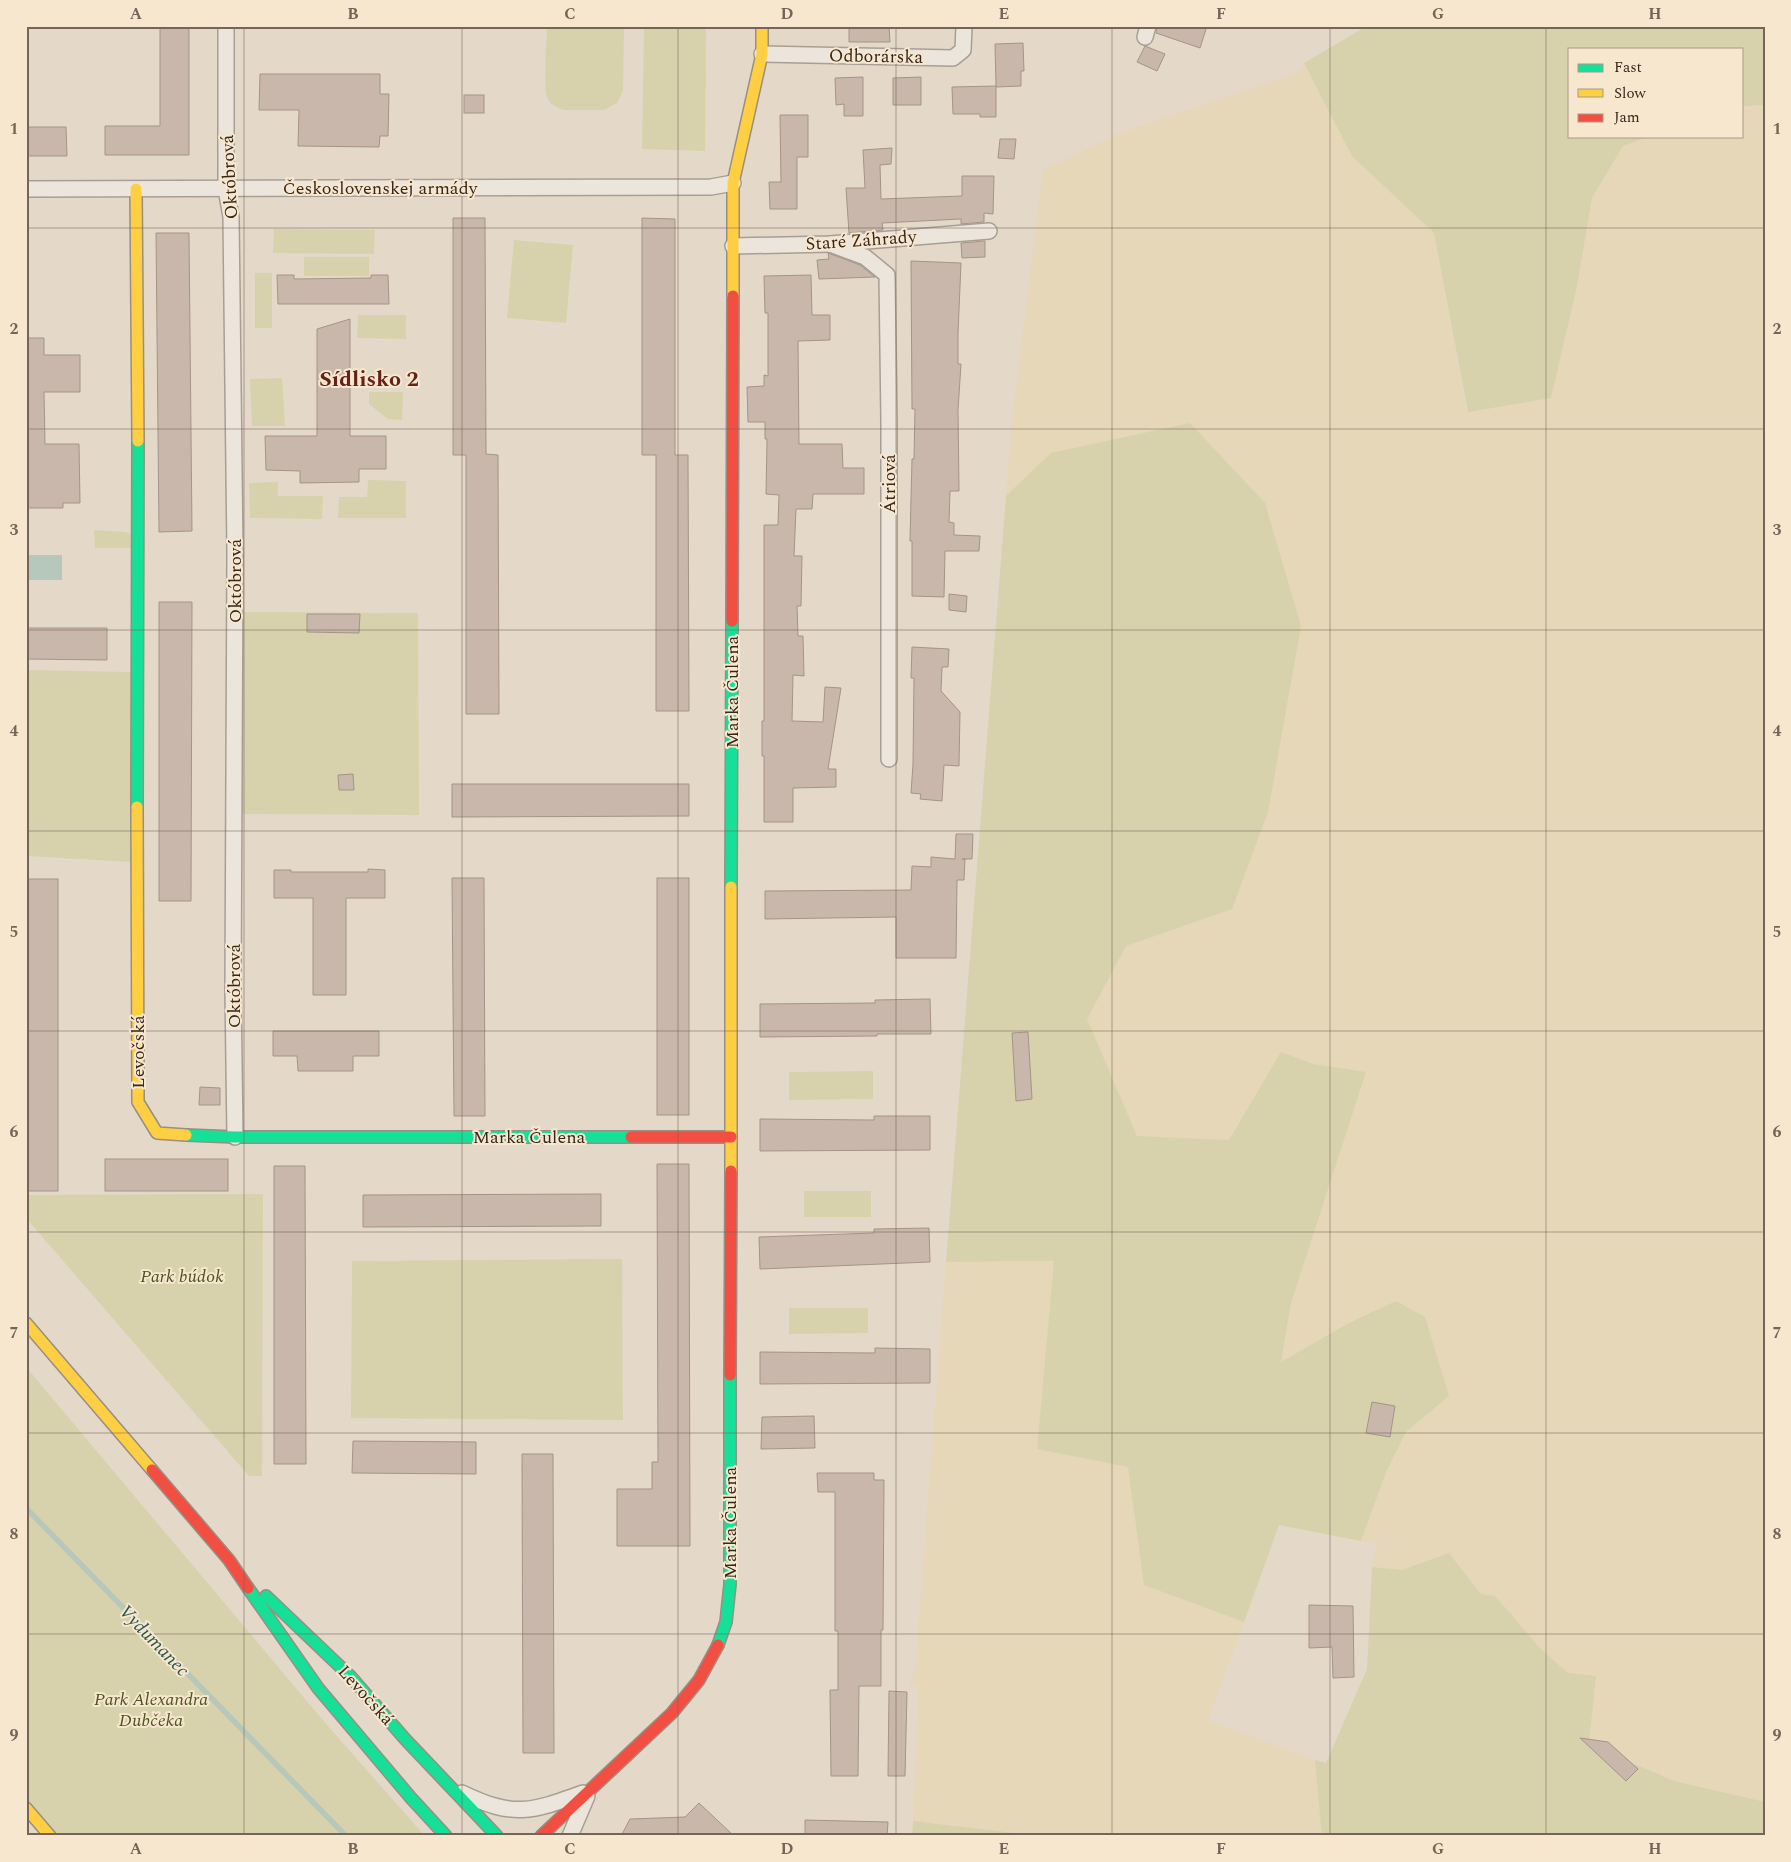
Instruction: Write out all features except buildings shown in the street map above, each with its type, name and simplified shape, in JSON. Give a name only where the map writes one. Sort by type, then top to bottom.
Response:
[{"type":"street","name":"Októbrová","points":[[226,26],[226,189],[232,216],[235,581],[233,981],[235,1137]]},
{"type":"street","points":[[733,246],[733,183],[762,54],[762,26]]},
{"type":"street","name":"Odborárska","points":[[762,54],[953,58],[963,50],[964,26]]},
{"type":"street","name":"Československej armády","points":[[26,189],[711,186],[733,183]]},
{"type":"street","name":"Levočská","points":[[136,189],[139,580],[138,1102],[157,1133],[235,1137],[328,1138]]},
{"type":"street","name":"Staré Záhrady","points":[[733,246],[830,244],[989,231]]},
{"type":"street","name":"Átriová","points":[[830,244],[865,257],[887,275],[889,759]]},
{"type":"street","name":"Marka Čulena","points":[[541,1836],[654,1731],[693,1689],[720,1643],[728,1616],[730,1584],[733,246]]},
{"type":"street","name":"Marka Čulena","points":[[328,1138],[731,1137]]},
{"type":"street","name":"Levočská","points":[[26,1323],[229,1560],[351,1677],[405,1739],[497,1836]]},
{"type":"street","name":"Levočská","points":[[229,1560],[318,1688],[411,1798],[446,1836]]},
{"type":"street","points":[[453,1788],[486,1804],[521,1810],[533,1810],[589,1790]]},
{"type":"street","points":[[570,1836],[589,1790]]},
{"type":"street","points":[[411,1798],[434,1836]]},
{"type":"street","points":[[26,1808],[50,1836]]},
{"type":"shaded area","points":[[1304,63],[1352,156],[1434,233],[1467,411],[1551,398],[1577,286],[1592,198],[1623,146],[1645,138],[1744,138],[1744,106],[1765,105],[1765,1802],[1674,1781],[1589,1744],[1596,1677],[1568,1674],[1481,1594],[1449,1553],[1402,1570],[1372,1567],[1377,1544],[1361,1541],[1386,1472],[1406,1432],[1449,1396],[1347,1324],[1281,1363],[1291,1303],[1366,1072],[1313,1064],[1281,1052],[1229,1140],[1137,1136],[1087,1019],[1126,946],[1232,909],[1301,626],[1265,503],[1190,423],[1006,496],[1011,427],[1043,170],[1123,132],[1298,73]]},
{"type":"shaded area","points":[[26,555],[62,555],[62,580],[26,580]]},
{"type":"shaded area","points":[[1054,1261],[1037,1449],[1128,1467],[1144,1585],[1244,1622],[1208,1720],[1315,1760],[1322,1836],[1040,1836],[913,1821],[918,1687],[909,1686],[915,1670],[946,1262]]},
{"type":"green space","points":[[547,26],[624,26],[623,91],[617,103],[604,110],[565,110],[550,102],[547,97],[545,83]]},
{"type":"green space","points":[[644,26],[706,26],[705,151],[642,149]]},
{"type":"green space","points":[[1367,26],[1765,26],[1765,105],[1744,106],[1744,48],[1568,48],[1568,138],[1645,138],[1623,146],[1592,198],[1577,286],[1551,398],[1468,412],[1434,233],[1352,156],[1304,63]]},
{"type":"green space","points":[[274,229],[375,230],[374,254],[273,253]]},
{"type":"green space","points":[[514,240],[573,245],[566,323],[507,318]]},
{"type":"green space","points":[[304,257],[369,257],[369,276],[304,276]]},
{"type":"green space","points":[[255,273],[272,273],[272,328],[255,328]]},
{"type":"green space","points":[[358,315],[406,315],[406,339],[357,338]]},
{"type":"green space","points":[[282,378],[285,426],[252,426],[250,379]]},
{"type":"green space","points":[[369,392],[403,392],[402,420],[388,419],[369,404]]},
{"type":"green space","points":[[1190,423],[1265,503],[1301,626],[1268,812],[1232,909],[1126,946],[1087,1019],[1137,1136],[1229,1140],[1281,1052],[1313,1064],[1366,1072],[1291,1303],[1281,1362],[1347,1324],[1396,1301],[1425,1317],[1449,1396],[1406,1432],[1386,1472],[1361,1541],[1279,1525],[1244,1622],[1144,1585],[1128,1467],[1037,1449],[1054,1261],[946,1262],[1006,496],[1051,453]]},
{"type":"green space","points":[[368,480],[406,481],[406,518],[338,518],[339,497],[367,497]]},
{"type":"green space","points":[[278,482],[278,496],[323,496],[322,519],[250,518],[249,483]]},
{"type":"green space","points":[[94,530],[126,532],[130,534],[131,548],[95,548]]},
{"type":"green space","points":[[242,612],[418,613],[419,815],[242,814]]},
{"type":"green space","points":[[26,670],[133,672],[131,862],[26,856]]},
{"type":"green space","points":[[873,1071],[873,1099],[789,1100],[789,1072]]},
{"type":"green space","points":[[804,1191],[871,1191],[871,1217],[804,1217]]},
{"type":"green space","name":"Park búdok","points":[[263,1194],[262,1476],[249,1476],[26,1218],[26,1195]]},
{"type":"green space","points":[[622,1259],[623,1420],[351,1418],[352,1261]]},
{"type":"green space","points":[[789,1308],[868,1308],[868,1333],[789,1334]]},
{"type":"green space","name":"Park Alexandra Dubčeka","points":[[26,1367],[327,1725],[425,1836],[51,1836],[26,1807]]},
{"type":"green space","points":[[1449,1553],[1481,1594],[1495,1596],[1540,1648],[1568,1673],[1596,1676],[1589,1744],[1674,1781],[1765,1802],[1765,1836],[1322,1836],[1315,1760],[1326,1763],[1367,1669],[1372,1567],[1402,1570]]},
{"type":"green space","points":[[913,1821],[1040,1836],[912,1836]]},
{"type":"waterway","name":"Vydumanec","points":[[26,1508],[346,1836]]},
{"type":"traffic: fast","points":[[137,807],[138,441]]},
{"type":"traffic: fast","points":[[731,887],[732,621]]},
{"type":"traffic: fast","points":[[186,1135],[235,1137],[631,1137]]},
{"type":"traffic: fast","points":[[718,1645],[726,1622],[730,1584],[730,1375]]},
{"type":"traffic: fast","points":[[248,1588],[318,1688],[411,1798],[446,1836]]},
{"type":"traffic: fast","points":[[266,1596],[351,1677],[405,1739],[497,1836]]},
{"type":"traffic: slow","points":[[733,296],[733,183],[762,54],[762,26]]},
{"type":"traffic: slow","points":[[136,189],[138,441]]},
{"type":"traffic: slow","points":[[137,807],[138,1102],[157,1133],[186,1135]]},
{"type":"traffic: slow","points":[[731,887],[731,1171]]},
{"type":"traffic: slow","points":[[26,1323],[152,1470]]},
{"type":"traffic: slow","points":[[26,1808],[50,1836]]},
{"type":"traffic: jam","points":[[732,621],[733,296]]},
{"type":"traffic: jam","points":[[631,1137],[731,1137]]},
{"type":"traffic: jam","points":[[730,1375],[731,1171]]},
{"type":"traffic: jam","points":[[152,1470],[229,1560],[248,1588]]},
{"type":"traffic: jam","points":[[541,1836],[672,1713],[699,1680],[718,1645]]},
{"type":"district","name":"Sídlisko 2","points":[[369,378]]}]
